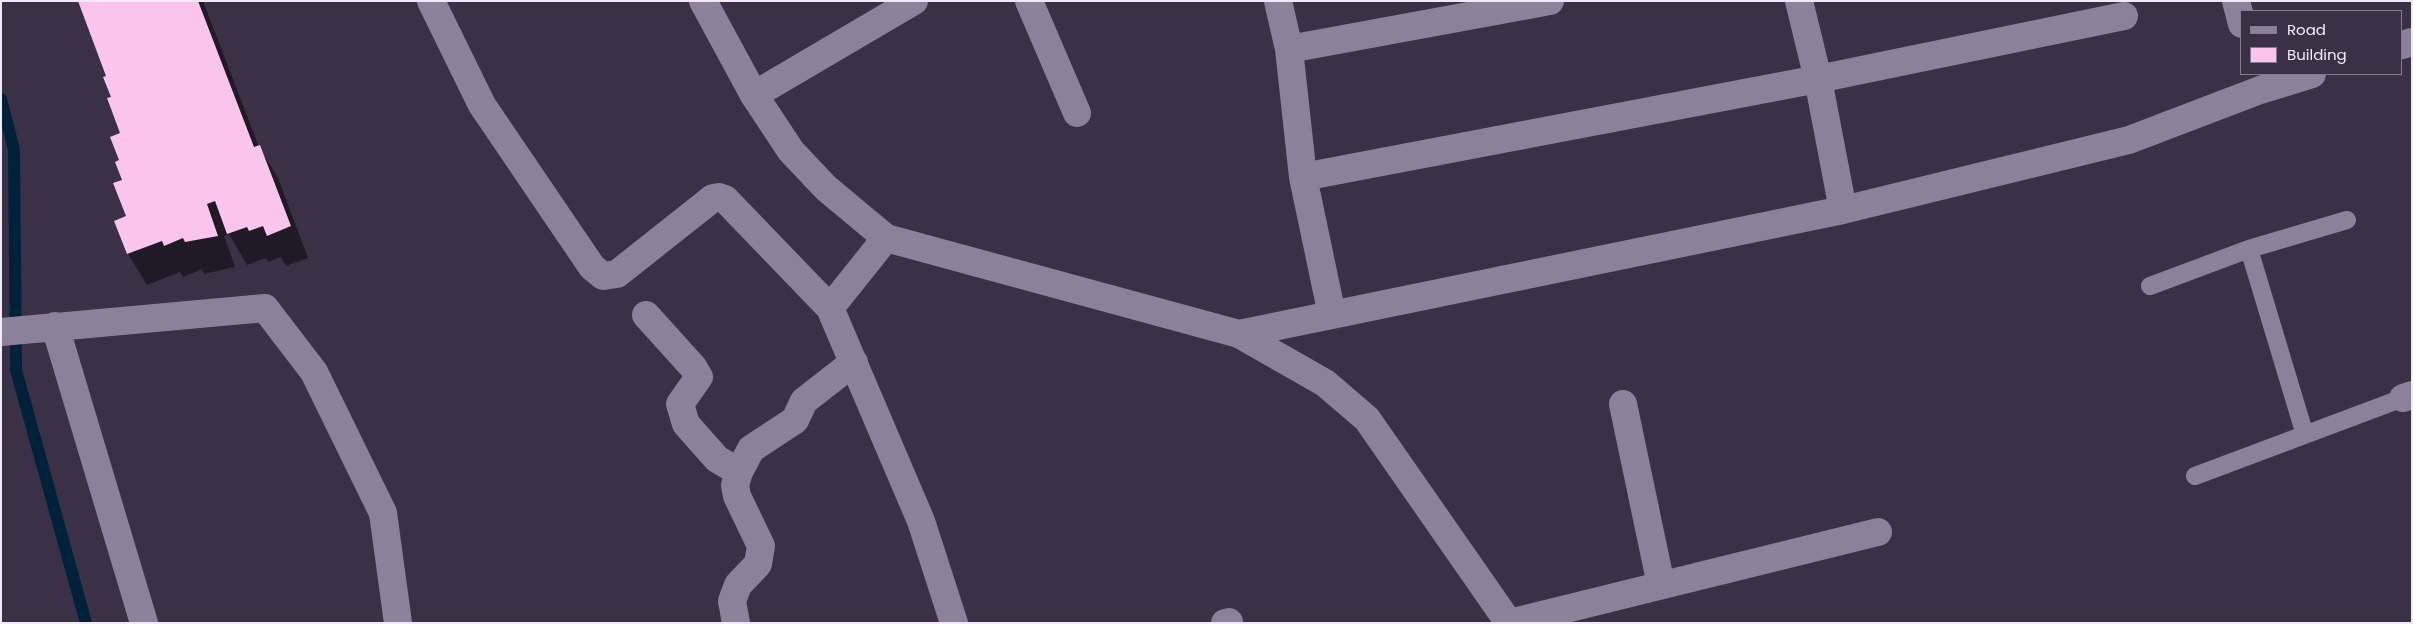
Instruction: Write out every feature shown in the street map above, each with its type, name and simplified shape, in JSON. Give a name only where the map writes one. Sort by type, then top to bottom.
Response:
[{"type":"street","points":[[431,1],[482,106],[592,267],[604,276],[617,274],[713,198],[725,198],[830,308],[921,521],[954,623]]},
{"type":"street","points":[[704,1],[754,95],[791,150],[826,188],[886,238],[1239,334],[1326,383],[1367,419],[1509,623],[1878,532]]},
{"type":"street","points":[[754,95],[914,1]]},
{"type":"street","points":[[1030,1],[1077,113]]},
{"type":"street","points":[[1278,1],[1289,48],[1302,177],[1332,315]]},
{"type":"street","points":[[1799,1],[1818,79],[1842,210]]},
{"type":"street","points":[[2236,1],[2240,16]]},
{"type":"street","points":[[1289,48],[1540,2]]},
{"type":"street","points":[[1302,177],[1818,79],[2124,16]]},
{"type":"street","points":[[1239,334],[1842,210],[2129,140],[2258,82],[2305,75]]},
{"type":"street","points":[[830,308],[886,238]]},
{"type":"street","points":[[1,332],[266,308],[314,372],[383,513],[398,623]]},
{"type":"street","points":[[646,315],[693,367],[699,378],[680,404],[686,424],[717,459],[739,472]]},
{"type":"street","points":[[44,327],[144,623]]},
{"type":"street","points":[[736,623],[732,601],[738,585],[758,564],[761,546],[736,496],[739,472],[751,449],[795,420],[804,401],[854,362]]},
{"type":"street","points":[[1624,404],[1661,585]]},
{"type":"lane","points":[[2150,286],[2249,249],[2347,220]]},
{"type":"lane","points":[[2249,249],[2305,435]]},
{"type":"lane","points":[[2195,476],[2407,396]]},
{"type":"building","points":[[78,1],[198,1],[254,147],[260,145],[291,226],[267,236],[263,226],[249,231],[247,227],[227,234],[215,201],[207,204],[218,236],[185,242],[183,238],[164,246],[162,241],[127,254],[114,221],[126,216],[113,183],[122,180],[115,162],[119,160],[110,137],[120,133],[107,98],[111,97],[103,77],[106,76]]},
{"type":"waterway","points":[[1,99],[14,150],[16,370],[86,623]]}]
